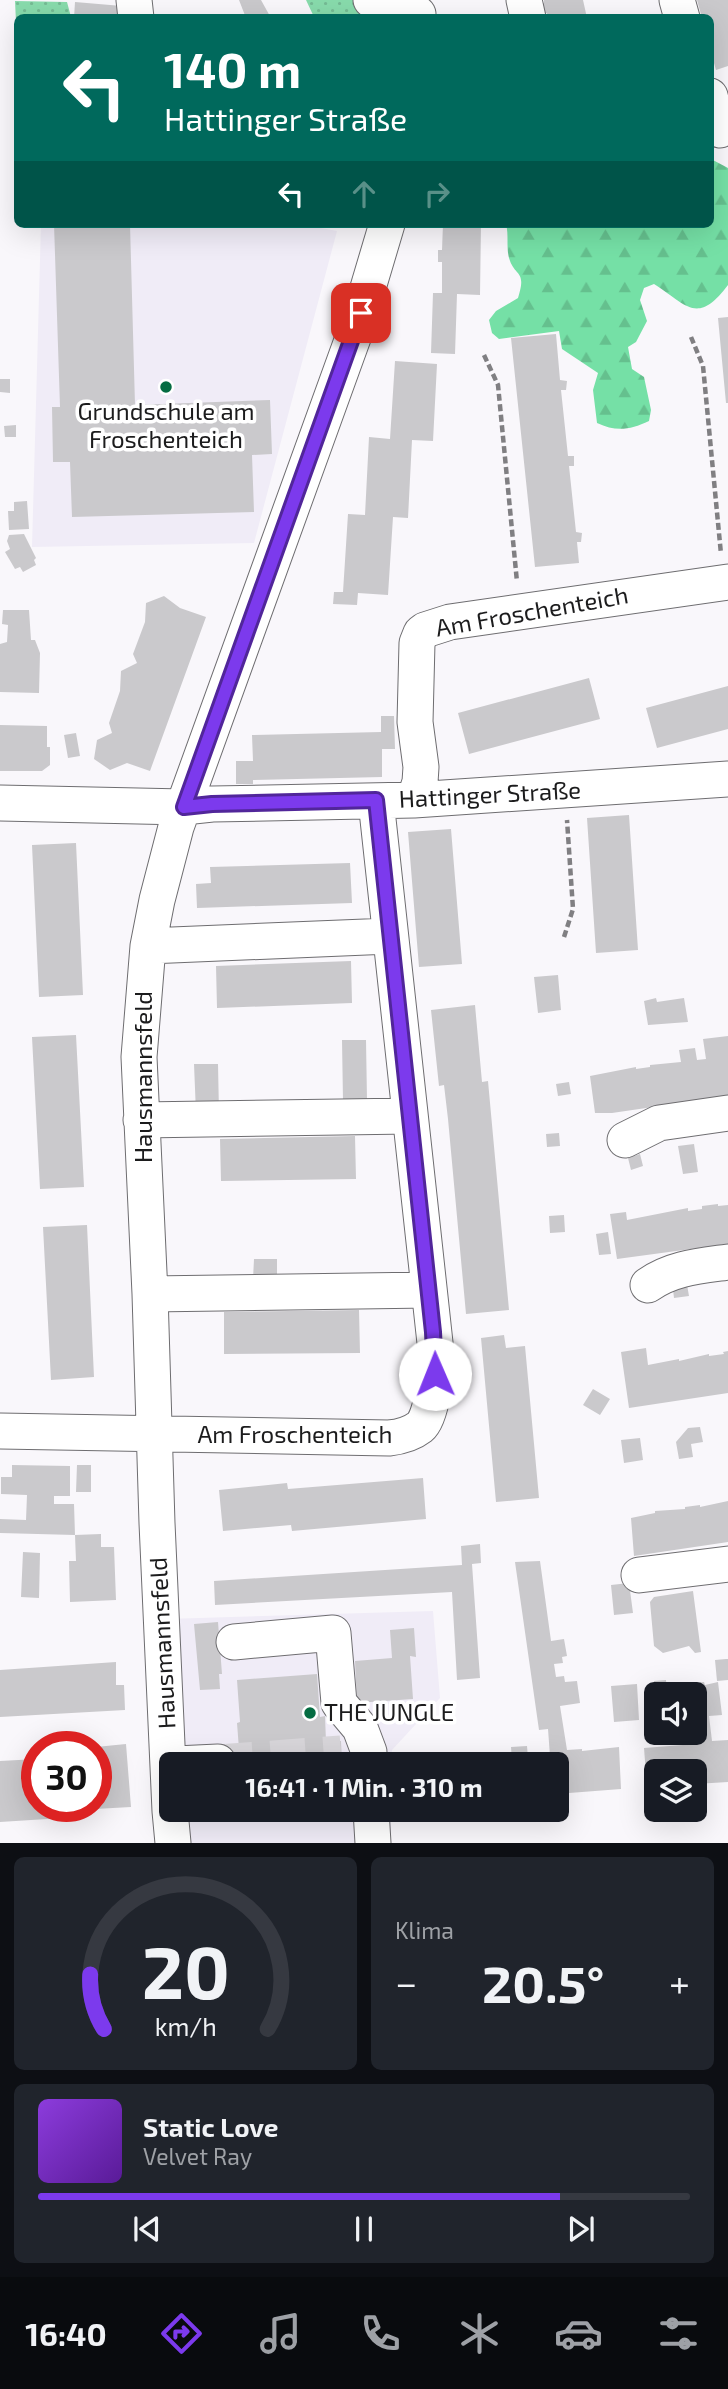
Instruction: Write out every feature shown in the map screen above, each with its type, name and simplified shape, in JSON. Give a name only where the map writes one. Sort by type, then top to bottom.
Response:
[{"type":"street","points":[[371,0],[418,11]]},
{"type":"street","points":[[714,110],[720,130]]},
{"type":"street","name":"Hausmannsfeld","points":[[171,1752],[154,1434],[139,1057],[148,946],[176,827],[350,348],[386,228]]},
{"type":"street","name":"Am Froschenteich","points":[[414,800],[421,782],[415,722],[416,651],[418,637],[425,629],[520,611],[726,582]]},
{"type":"street","name":"Hattinger Straße","points":[[0,803],[184,807],[212,804],[414,800],[728,779]]},
{"type":"street","name":"Am Froschenteich","points":[[0,1431],[389,1438],[412,1432],[425,1421],[435,1374],[436,1352],[376,800]]},
{"type":"street","points":[[148,946],[390,936]]},
{"type":"street","points":[[625,1140],[659,1123],[728,1113]]},
{"type":"street","points":[[141,1120],[410,1116]]},
{"type":"street","points":[[648,1285],[661,1275],[679,1269],[728,1262]]},
{"type":"street","points":[[150,1294],[429,1290]]},
{"type":"street","points":[[639,1575],[728,1564]]},
{"type":"street","points":[[233,1642],[333,1633],[339,1703],[360,1728],[360,1752]]},
{"type":"street","name":"Hausmannsfeld","points":[[173,1822],[173,1843]]},
{"type":"street","points":[[372,1822],[373,1843]]},
{"type":"path","points":[[691,337],[703,366],[726,582]]},
{"type":"path","points":[[484,355],[498,385],[520,611]]},
{"type":"path","points":[[564,937],[573,909],[565,791]]},
{"type":"shaded area","name":"Grundschule am Froschenteich","points":[[41,228],[321,228],[337,231],[254,543],[32,547]]},
{"type":"shaded area","points":[[433,1611],[440,1698],[392,1752],[172,1752],[166,1619]]},
{"type":"shaded area","points":[[174,1822],[391,1822],[391,1843],[177,1843]]},
{"type":"green space","points":[[306,0],[355,0],[395,14],[313,14]]},
{"type":"green space","points":[[15,1],[67,2],[70,14],[16,14]]},
{"type":"green space","points":[[714,161],[728,168],[728,285],[717,298],[700,308],[684,304],[654,284],[644,288],[640,300],[647,321],[636,342],[628,347],[632,369],[644,377],[651,410],[649,421],[623,429],[597,423],[593,390],[598,373],[562,349],[559,331],[499,339],[492,333],[489,320],[496,311],[518,298],[520,289],[521,278],[509,258],[506,228],[714,228]]},
{"type":"building","points":[[239,0],[261,0],[269,14],[244,14]]},
{"type":"building","points":[[544,0],[583,0],[586,14],[544,14]]},
{"type":"building","points":[[697,0],[728,0],[728,66],[716,70],[714,14],[701,14]]},
{"type":"building","points":[[75,2],[122,6],[121,14],[74,14]]},
{"type":"building","points":[[54,228],[130,228],[135,405],[270,400],[272,454],[252,455],[254,512],[72,517],[70,462],[53,462],[52,407],[60,407]]},
{"type":"building","points":[[443,228],[481,228],[480,295],[457,294],[455,354],[431,353],[433,293],[442,293],[442,262],[438,262],[438,250],[442,250]]},
{"type":"building","points":[[728,317],[728,403],[726,403],[718,318]]},
{"type":"building","points":[[556,334],[560,380],[567,381],[566,390],[561,390],[568,456],[574,456],[574,466],[569,466],[576,532],[582,533],[581,542],[577,542],[579,563],[535,567],[511,338]]},
{"type":"building","points":[[395,361],[437,364],[433,441],[412,440],[408,518],[393,517],[388,595],[358,593],[357,605],[333,604],[334,592],[343,592],[348,514],[365,515],[369,437],[390,439]]},
{"type":"building","points":[[0,379],[10,379],[10,393],[0,392]]},
{"type":"building","points":[[16,425],[16,437],[5,437],[4,426]]},
{"type":"building","points":[[27,501],[29,529],[9,530],[8,511],[14,511],[14,502]]},
{"type":"building","points":[[24,534],[36,558],[36,565],[23,572],[20,567],[15,569],[5,552],[10,549],[7,541],[9,535]]},
{"type":"building","points":[[164,596],[180,608],[206,617],[150,771],[127,763],[110,770],[94,759],[97,740],[112,733],[109,723],[120,691],[121,671],[137,663],[133,654],[145,622],[146,603]]},
{"type":"building","points":[[3,610],[29,610],[31,640],[35,640],[40,653],[39,693],[0,692],[0,644],[7,642],[8,625],[2,624]]},
{"type":"building","points":[[589,678],[600,719],[469,754],[458,713]]},
{"type":"building","points":[[728,686],[728,729],[657,748],[646,708]]},
{"type":"building","points":[[381,716],[394,716],[395,749],[382,749],[382,777],[253,780],[253,784],[236,784],[236,761],[253,761],[252,735],[381,732]]},
{"type":"building","points":[[0,725],[47,726],[50,765],[42,771],[0,771]]},
{"type":"building","points":[[76,733],[80,756],[68,758],[64,735]]},
{"type":"building","points":[[629,815],[638,950],[596,953],[587,818]]},
{"type":"building","points":[[451,829],[462,964],[419,967],[408,832]]},
{"type":"building","points":[[76,843],[83,995],[39,997],[32,845]]},
{"type":"building","points":[[350,863],[352,903],[197,908],[196,884],[211,883],[210,867]]},
{"type":"building","points":[[351,961],[352,1003],[217,1008],[216,966]]},
{"type":"building","points":[[558,975],[561,1010],[538,1013],[534,977]]},
{"type":"building","points":[[656,998],[657,1002],[684,998],[688,1022],[648,1025],[644,1001]]},
{"type":"building","points":[[475,1005],[482,1082],[488,1081],[509,1310],[466,1314],[448,1119],[444,1085],[439,1086],[431,1010]]},
{"type":"building","points":[[76,1035],[84,1187],[40,1189],[32,1037]]},
{"type":"building","points":[[728,1036],[728,1096],[612,1113],[595,1113],[590,1076],[681,1062],[679,1050],[695,1048],[697,1060],[706,1059],[703,1039]]},
{"type":"building","points":[[342,1040],[366,1040],[367,1100],[343,1101]]},
{"type":"building","points":[[194,1064],[218,1064],[219,1113],[196,1113]]},
{"type":"building","points":[[569,1082],[571,1094],[558,1096],[556,1084]]},
{"type":"building","points":[[559,1133],[560,1146],[547,1147],[546,1134]]},
{"type":"building","points":[[355,1136],[356,1179],[221,1181],[220,1139]]},
{"type":"building","points":[[694,1144],[698,1172],[683,1174],[678,1146]]},
{"type":"building","points":[[640,1154],[643,1166],[631,1170],[628,1158]]},
{"type":"building","points":[[728,1205],[728,1244],[617,1259],[610,1214],[626,1212],[627,1220],[688,1208],[688,1211],[702,1209],[702,1206]]},
{"type":"building","points":[[564,1215],[565,1232],[550,1233],[549,1216]]},
{"type":"building","points":[[87,1225],[94,1377],[51,1380],[43,1227]]},
{"type":"building","points":[[608,1232],[611,1254],[599,1255],[596,1234]]},
{"type":"building","points":[[254,1259],[277,1259],[277,1279],[253,1279]]},
{"type":"building","points":[[686,1279],[689,1296],[674,1298],[672,1281]]},
{"type":"building","points":[[359,1310],[360,1353],[224,1354],[224,1312]]},
{"type":"building","points":[[504,1335],[506,1348],[525,1346],[539,1498],[496,1502],[481,1338]]},
{"type":"building","points":[[646,1348],[648,1365],[709,1354],[724,1354],[723,1352],[728,1351],[728,1393],[629,1408],[621,1352]]},
{"type":"building","points":[[593,1389],[610,1399],[600,1415],[583,1405]]},
{"type":"building","points":[[700,1427],[703,1442],[691,1444],[693,1457],[679,1459],[676,1442],[688,1428]]},
{"type":"building","points":[[640,1438],[643,1460],[624,1463],[621,1440]]},
{"type":"building","points":[[12,1465],[70,1466],[70,1496],[54,1496],[54,1504],[74,1504],[75,1535],[0,1533],[0,1519],[26,1520],[27,1495],[1,1494],[1,1477],[12,1477]]},
{"type":"building","points":[[77,1465],[91,1465],[91,1492],[76,1492]]},
{"type":"building","points":[[423,1478],[426,1519],[292,1531],[291,1525],[223,1531],[219,1490],[287,1483],[288,1489]]},
{"type":"building","points":[[728,1501],[728,1542],[634,1556],[631,1518],[655,1511],[700,1507]]},
{"type":"building","points":[[101,1534],[101,1547],[114,1547],[116,1600],[70,1602],[69,1561],[76,1561],[75,1535]]},
{"type":"building","points":[[480,1544],[481,1563],[472,1564],[480,1678],[457,1680],[452,1592],[215,1605],[214,1581],[462,1565],[461,1546]]},
{"type":"building","points":[[23,1552],[40,1553],[39,1598],[21,1597]]},
{"type":"building","points":[[540,1561],[551,1641],[564,1639],[567,1656],[562,1657],[563,1663],[554,1664],[556,1677],[564,1676],[565,1682],[577,1681],[580,1703],[560,1706],[567,1750],[619,1747],[621,1789],[569,1793],[569,1752],[550,1752],[548,1729],[539,1730],[515,1562]]},
{"type":"building","points":[[629,1583],[633,1613],[614,1615],[611,1585]]},
{"type":"building","points":[[693,1591],[701,1652],[695,1653],[689,1646],[663,1653],[654,1646],[650,1602],[654,1597]]},
{"type":"building","points":[[218,1622],[222,1674],[219,1674],[220,1689],[200,1690],[194,1624]]},
{"type":"building","points":[[414,1628],[416,1657],[410,1656],[413,1699],[357,1703],[355,1661],[392,1658],[390,1630]]},
{"type":"building","points":[[728,1659],[728,1680],[717,1681],[715,1660]]},
{"type":"building","points":[[116,1662],[116,1685],[124,1685],[125,1710],[0,1717],[0,1670]]},
{"type":"building","points":[[317,1674],[320,1717],[325,1716],[326,1742],[341,1741],[341,1752],[217,1752],[239,1749],[237,1680]]},
{"type":"building","points":[[718,1682],[722,1715],[709,1716],[712,1741],[728,1740],[728,1782],[707,1783],[707,1759],[645,1759],[644,1748],[707,1745],[707,1685]]},
{"type":"building","points":[[637,1684],[639,1720],[614,1722],[611,1686]]},
{"type":"building","points":[[126,1744],[131,1807],[112,1808],[112,1745]]},
{"type":"building","points":[[527,1746],[528,1752],[511,1752],[511,1747]]},
{"type":"building","points":[[21,1760],[21,1821],[0,1822],[0,1761]]},
{"type":"place","name":"Grundschule am Froschenteich","points":[[166,387]]},
{"type":"place","name":"THE JUNGLE","points":[[310,1713]]},
{"type":"route","points":[[361,313],[184,807],[376,800],[436,1352],[435,1374]]}]
